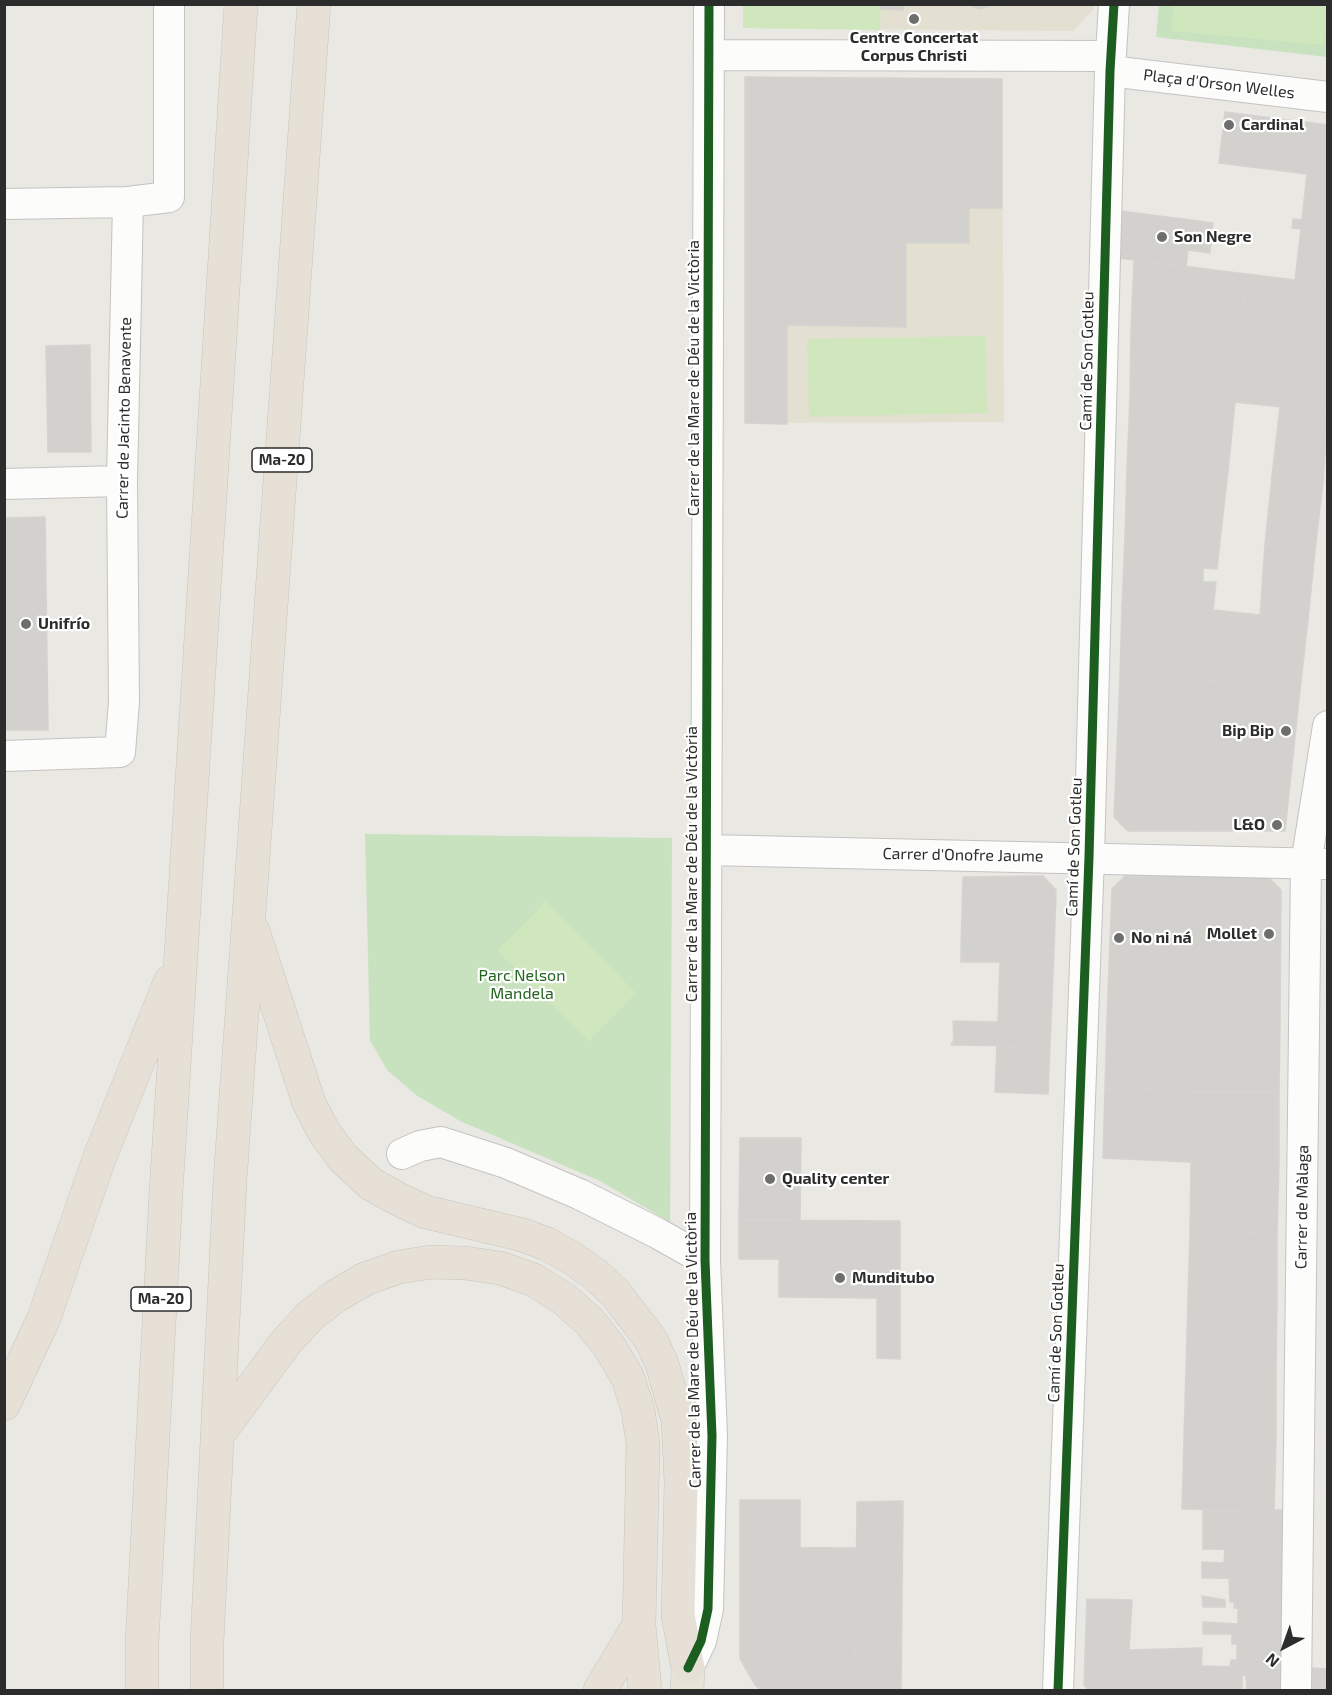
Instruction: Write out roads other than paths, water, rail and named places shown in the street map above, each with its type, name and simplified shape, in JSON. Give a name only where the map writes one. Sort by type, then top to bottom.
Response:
[{"type":"highway","name":"Ma-20","points":[[142,1690],[142,1642],[181,955],[241,4]]},
{"type":"highway","name":"Ma-20","points":[[207,1690],[207,1641],[230,1181],[314,4]]},
{"type":"highway","points":[[248,915],[309,1103],[324,1132],[344,1158],[371,1184],[426,1212],[523,1235],[547,1244],[572,1258],[596,1275],[616,1294],[651,1340],[662,1364],[678,1420],[681,1471],[678,1615],[688,1679]]},
{"type":"highway","points":[[4,1404],[44,1318],[99,1159],[181,955]]},
{"type":"highway","points":[[217,1436],[286,1342],[311,1315],[336,1296],[365,1279],[399,1267],[431,1262],[465,1263],[500,1268],[534,1280],[564,1299],[589,1321],[609,1346],[628,1378],[638,1410],[643,1444],[644,1477],[639,1624],[645,1690]]},
{"type":"highway","points":[[600,1690],[639,1624]]},
{"type":"street","points":[[4,204],[128,202],[169,197],[169,4]]},
{"type":"street","name":"Carrer de la Mare de Déu de la Victòria","points":[[688,1679],[701,1641],[708,1609],[712,1436],[705,1260],[710,4]]},
{"type":"street","name":"Camí de Son Gotleu","points":[[1058,1690],[1089,857],[1110,64],[1114,4]]},
{"type":"street","name":"Plaça d'Orson Welles","points":[[710,56],[1110,64],[1328,97]]},
{"type":"street","name":"Carrer de Jacinto Benavente","points":[[4,756],[120,752],[124,702],[122,482],[128,202]]},
{"type":"street","points":[[4,484],[122,482]]},
{"type":"street","name":"Carrer de Màlaga","points":[[1296,1690],[1317,864],[1328,726]]},
{"type":"street","name":"Carrer d'Onofre Jaume","points":[[707,850],[1317,864]]},
{"type":"street","points":[[402,1154],[420,1146],[441,1142],[506,1163],[579,1194],[705,1260]]},
{"type":"place","name":"Centre Concertat Corpus Christi","points":[[914,19]]},
{"type":"place","name":"Cardinal","points":[[1229,125]]},
{"type":"place","name":"Son Negre","points":[[1162,237]]},
{"type":"place","name":"Unifrío","points":[[26,624]]},
{"type":"place","name":"Bip Bip","points":[[1286,731]]},
{"type":"place","name":"L&O","points":[[1277,825]]},
{"type":"place","name":"Mollet","points":[[1269,934]]},
{"type":"place","name":"No ni ná","points":[[1119,938]]},
{"type":"place","name":"Quality center","points":[[770,1179]]},
{"type":"place","name":"Munditubo","points":[[840,1278]]},
{"type":"park label","name":"Parc Nelson Mandela","points":[[522,985]]}]
